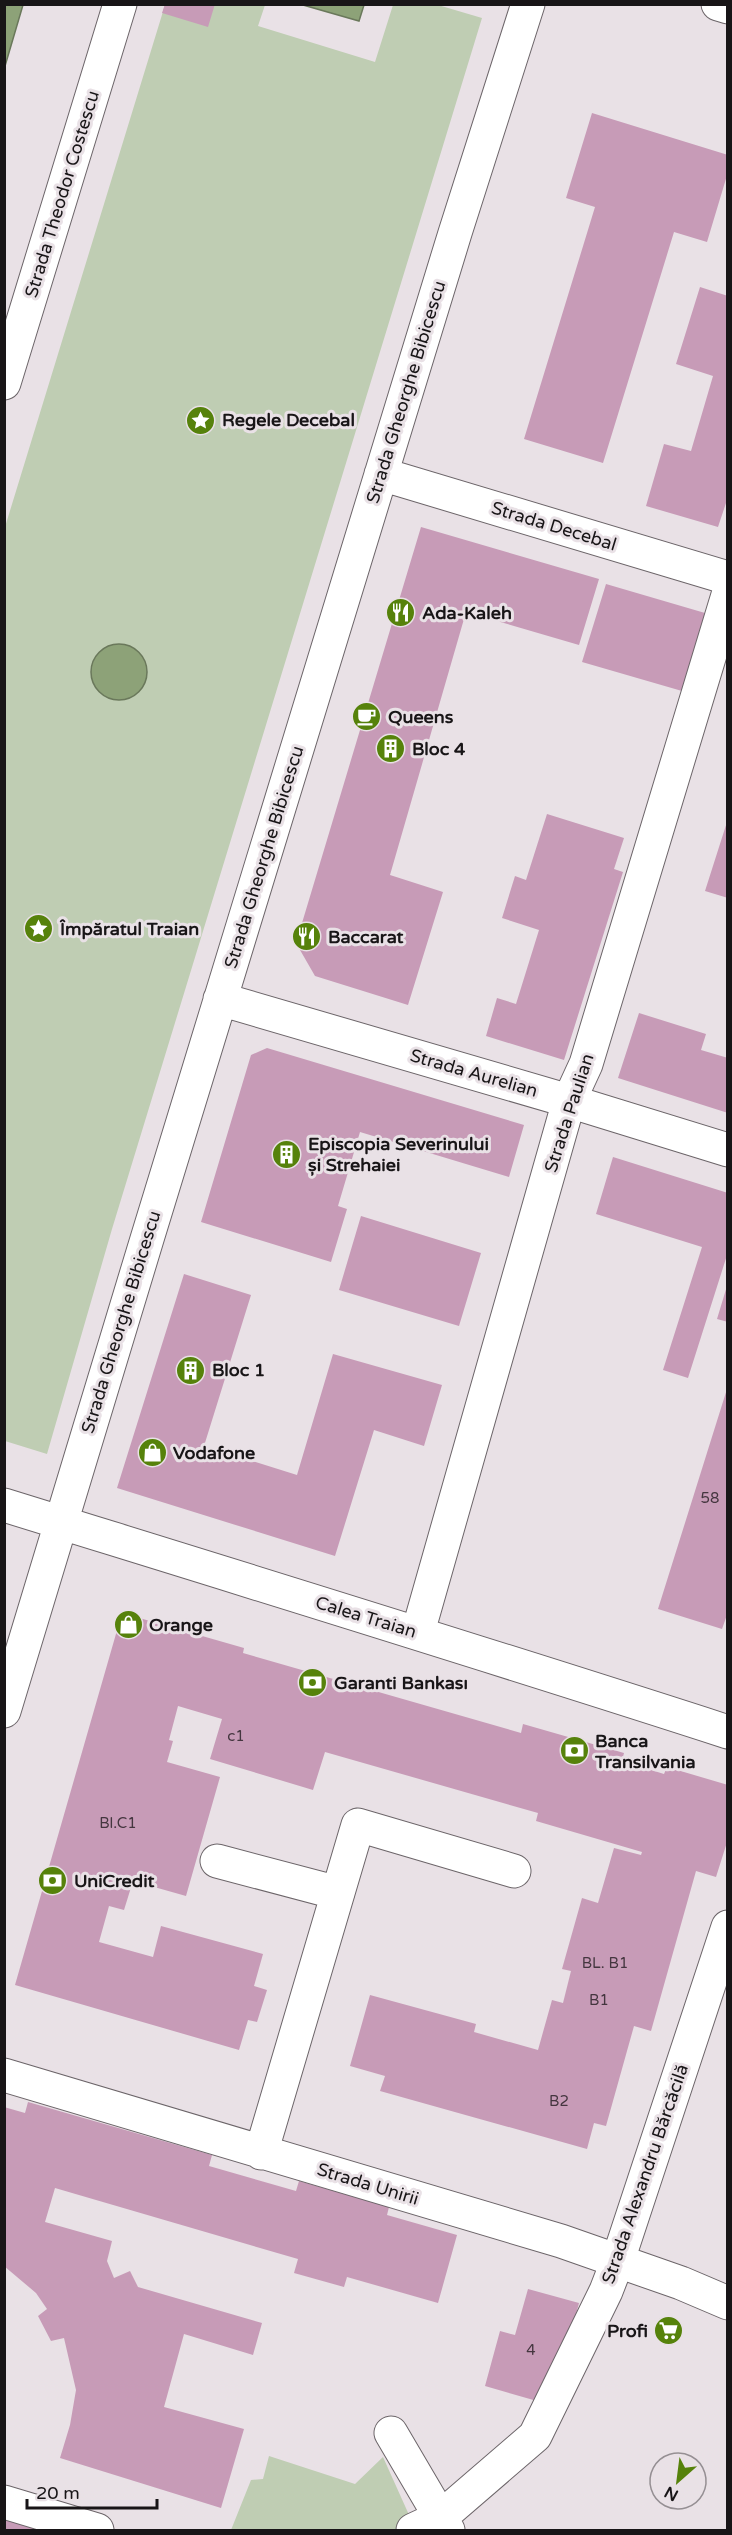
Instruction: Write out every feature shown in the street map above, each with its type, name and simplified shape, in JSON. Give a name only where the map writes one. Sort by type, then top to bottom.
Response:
[{"type":"street","name":"Strada Theodor Costescu","points":[[4,383],[10,347],[120,4]]},
{"type":"street","name":"Strada Gheorghe Bibicescu","points":[[4,1711],[381,474],[528,4]]},
{"type":"street","points":[[718,4],[728,8]]},
{"type":"street","name":"Strada Decebal","points":[[381,474],[728,578]]},
{"type":"street","name":"Strada Paulian","points":[[418,1632],[569,1101],[586,1064],[728,595]]},
{"type":"street","name":"Strada Aurelian","points":[[220,999],[728,1150]]},
{"type":"street","name":"Calea Traian","points":[[4,1505],[418,1632],[728,1732]]},
{"type":"street","points":[[261,2153],[358,1825],[514,1871]]},
{"type":"street","points":[[217,1861],[338,1893]]},
{"type":"street","name":"Strada Alexandru Bărcăcilă","points":[[434,2526],[535,2436],[606,2291],[618,2260],[728,1927]]},
{"type":"street","name":"Strada Unirii","points":[[4,2075],[618,2260],[728,2303]]},
{"type":"street","points":[[390,2433],[434,2526]]},
{"type":"street","points":[[4,2502],[97,2530]]},
{"type":"shaded area","points":[[4,5],[23,5],[5,66]]},
{"type":"shaded area","points":[[165,5],[265,5],[258,26],[375,62],[393,5],[438,5],[482,18],[112,1229],[47,1454],[5,1441],[5,527]]},
{"type":"shaded area","points":[[303,5],[364,5],[359,21]]},
{"type":"shaded area","points":[[113,644],[125,644],[135,648],[143,656],[147,672],[143,688],[135,696],[125,700],[113,700],[103,696],[95,688],[91,678],[91,666],[95,656],[103,648]]},
{"type":"shaded area","points":[[269,2456],[355,2484],[383,2457],[414,2526],[400,2530],[231,2530],[251,2480],[263,2479]]},
{"type":"building","points":[[165,4],[215,4],[208,27],[162,13]]},
{"type":"building","points":[[592,113],[728,155],[728,172],[707,242],[674,232],[603,463],[524,439],[595,207],[566,198]]},
{"type":"building","points":[[700,287],[728,296],[728,497],[718,527],[646,506],[664,444],[691,451],[713,376],[676,364]]},
{"type":"building","name":"Bloc 4","points":[[421,527],[599,579],[579,645],[466,612],[390,875],[443,892],[408,1005],[315,976],[296,943]]},
{"type":"building","points":[[606,584],[705,613],[682,691],[582,662]]},
{"type":"building","points":[[547,814],[624,838],[614,869],[623,872],[564,1060],[486,1036],[497,998],[516,1004],[539,930],[502,918],[515,876],[526,880]]},
{"type":"building","points":[[728,822],[728,898],[705,891]]},
{"type":"building","points":[[639,1013],[706,1034],[701,1050],[728,1058],[728,1113],[618,1078]]},
{"type":"building","name":"Episcopia Severinului și Strehaiei","points":[[267,1048],[524,1125],[509,1177],[360,1132],[338,1206],[347,1209],[331,1262],[201,1222],[251,1055]]},
{"type":"building","points":[[613,1157],[728,1193],[728,1252],[688,1378],[663,1370],[702,1247],[596,1214]]},
{"type":"building","points":[[361,1216],[481,1253],[459,1326],[339,1290]]},
{"type":"building","points":[[184,1274],[251,1295],[204,1446],[297,1475],[333,1354],[442,1385],[424,1446],[374,1430],[335,1556],[117,1488]]},
{"type":"building","points":[[728,1286],[728,1322],[717,1319]]},
{"type":"building","points":[[727,1389],[728,1612],[722,1629],[658,1609]]},
{"type":"building","points":[[122,1613],[244,1648],[243,1653],[521,1733],[523,1724],[624,1753],[622,1761],[664,1774],[667,1767],[728,1785],[728,1839],[716,1877],[696,1871],[651,2031],[634,2026],[606,2126],[594,2123],[587,2149],[380,2091],[385,2076],[350,2066],[370,1995],[476,2024],[474,2032],[538,2050],[552,2000],[563,2003],[571,1971],[562,1969],[582,1898],[598,1903],[614,1848],[641,1855],[642,1852],[536,1821],[538,1813],[325,1752],[313,1790],[210,1759],[222,1719],[178,1706],[169,1740],[173,1741],[167,1762],[220,1777],[186,1896],[133,1881],[124,1910],[109,1906],[99,1942],[153,1957],[161,1926],[263,1954],[254,1986],[267,1990],[257,2022],[248,2020],[239,2050],[15,1985]]},
{"type":"building","points":[[28,2102],[212,2155],[209,2166],[296,2191],[299,2181],[389,2207],[387,2215],[457,2235],[438,2303],[347,2277],[344,2287],[294,2273],[298,2259],[55,2188],[45,2222],[112,2241],[107,2261],[114,2278],[130,2271],[138,2287],[262,2323],[253,2355],[184,2334],[164,2407],[244,2429],[221,2508],[60,2458],[70,2425],[76,2390],[64,2338],[51,2341],[38,2316],[47,2309],[36,2293],[4,2266],[4,2107],[25,2113]]},
{"type":"building","points":[[528,2289],[579,2303],[562,2368],[544,2403],[485,2386],[500,2331],[515,2335]]},
{"type":"building","points":[[4,2511],[42,2530],[4,2530]]},
{"type":"place","name":"Regele Decebal","points":[[201,420]]},
{"type":"place","name":"Ada-Kaleh","points":[[401,613]]},
{"type":"place","name":"Queens","points":[[367,717]]},
{"type":"place","name":"Bloc 4","points":[[391,749]]},
{"type":"place","name":"Împăratul Traian","points":[[39,929]]},
{"type":"place","name":"Baccarat","points":[[307,937]]},
{"type":"place","name":"Episcopia Severinului și Strehaiei","points":[[287,1154]]},
{"type":"place","name":"Bloc 1","points":[[191,1370]]},
{"type":"place","name":"Vodafone","points":[[152,1453]]},
{"type":"place","name":"Orange","points":[[128,1625]]},
{"type":"place","name":"Garanti Bankası","points":[[313,1683]]},
{"type":"place","name":"Banca Transilvania","points":[[574,1751]]},
{"type":"place","name":"UniCredit","points":[[53,1881]]},
{"type":"place","name":"Profi","points":[[669,2331]]}]
